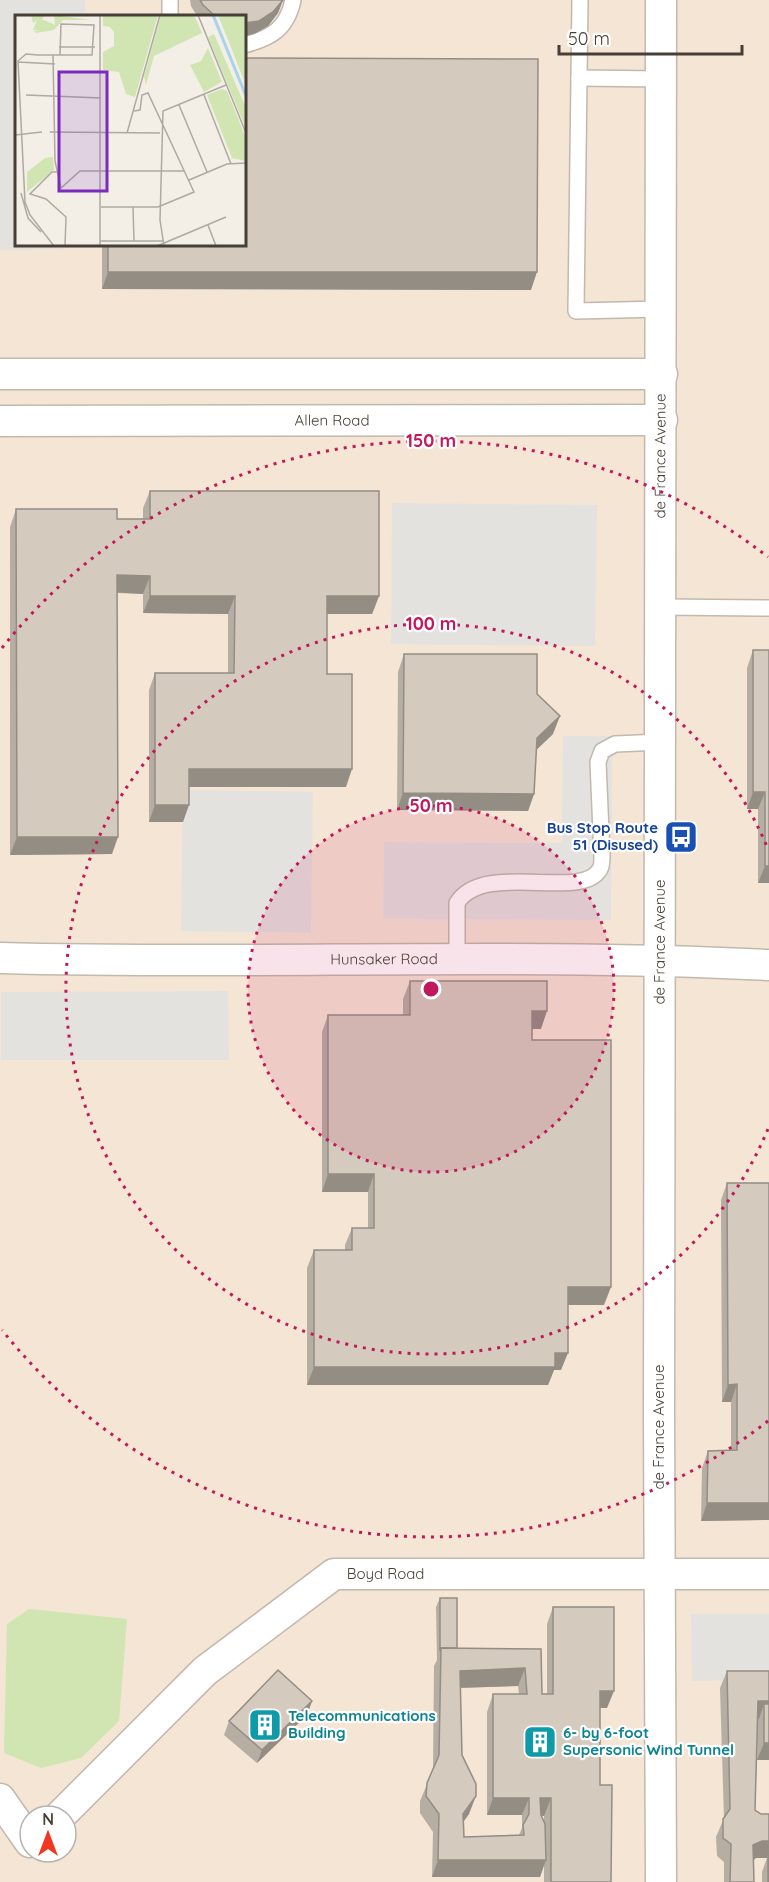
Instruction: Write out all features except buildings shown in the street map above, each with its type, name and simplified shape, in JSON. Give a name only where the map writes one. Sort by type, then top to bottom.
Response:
[{"type":"street","name":"de France Avenue","points":[[661,0],[659,1574],[661,1882]]},
{"type":"street","points":[[0,374],[662,374]]},
{"type":"street","name":"Allen Road","points":[[0,421],[662,420]]},
{"type":"street","name":"Hunsaker Road","points":[[0,958],[660,960],[769,965]]},
{"type":"street","name":"Boyd Road","points":[[72,1804],[205,1671],[334,1574],[769,1574]]},
{"type":"street","points":[[0,1799],[18,1825]]},
{"type":"lane","points":[[246,45],[265,40],[280,28],[291,13],[293,0]]},
{"type":"lane","points":[[580,0],[576,311],[662,309]]},
{"type":"lane","points":[[579,78],[661,79]]},
{"type":"lane","points":[[661,607],[769,608]]},
{"type":"lane","points":[[457,960],[458,903],[471,889],[487,884],[512,882],[578,882],[591,877],[600,869],[602,855],[598,762],[602,751],[615,744],[661,742]]},
{"type":"shaded area","points":[[0,0],[769,0],[769,1882],[0,1882]]},
{"type":"shaded area","points":[[0,0],[85,0],[85,15],[15,15],[15,246],[64,246],[63,249],[0,250]]},
{"type":"shaded area","points":[[392,503],[597,505],[595,646],[391,644]]},
{"type":"shaded area","points":[[563,736],[612,736],[611,920],[383,919],[384,842],[562,843]]},
{"type":"shaded area","points":[[183,790],[313,792],[311,933],[181,931]]},
{"type":"shaded area","points":[[228,991],[229,1060],[1,1060],[1,992]]},
{"type":"shaded area","points":[[691,1614],[769,1614],[769,1680],[692,1681]]},
{"type":"green space","points":[[29,1609],[127,1619],[119,1721],[81,1758],[41,1768],[4,1753],[7,1624]]},
{"type":"place","name":"Bus Stop Route 51 (Disused)","points":[[681,837]]},
{"type":"place","name":"Telecommunications Building","points":[[265,1725]]},
{"type":"place","name":"6- by 6-foot Supersonic Wind Tunnel","points":[[540,1742]]}]
